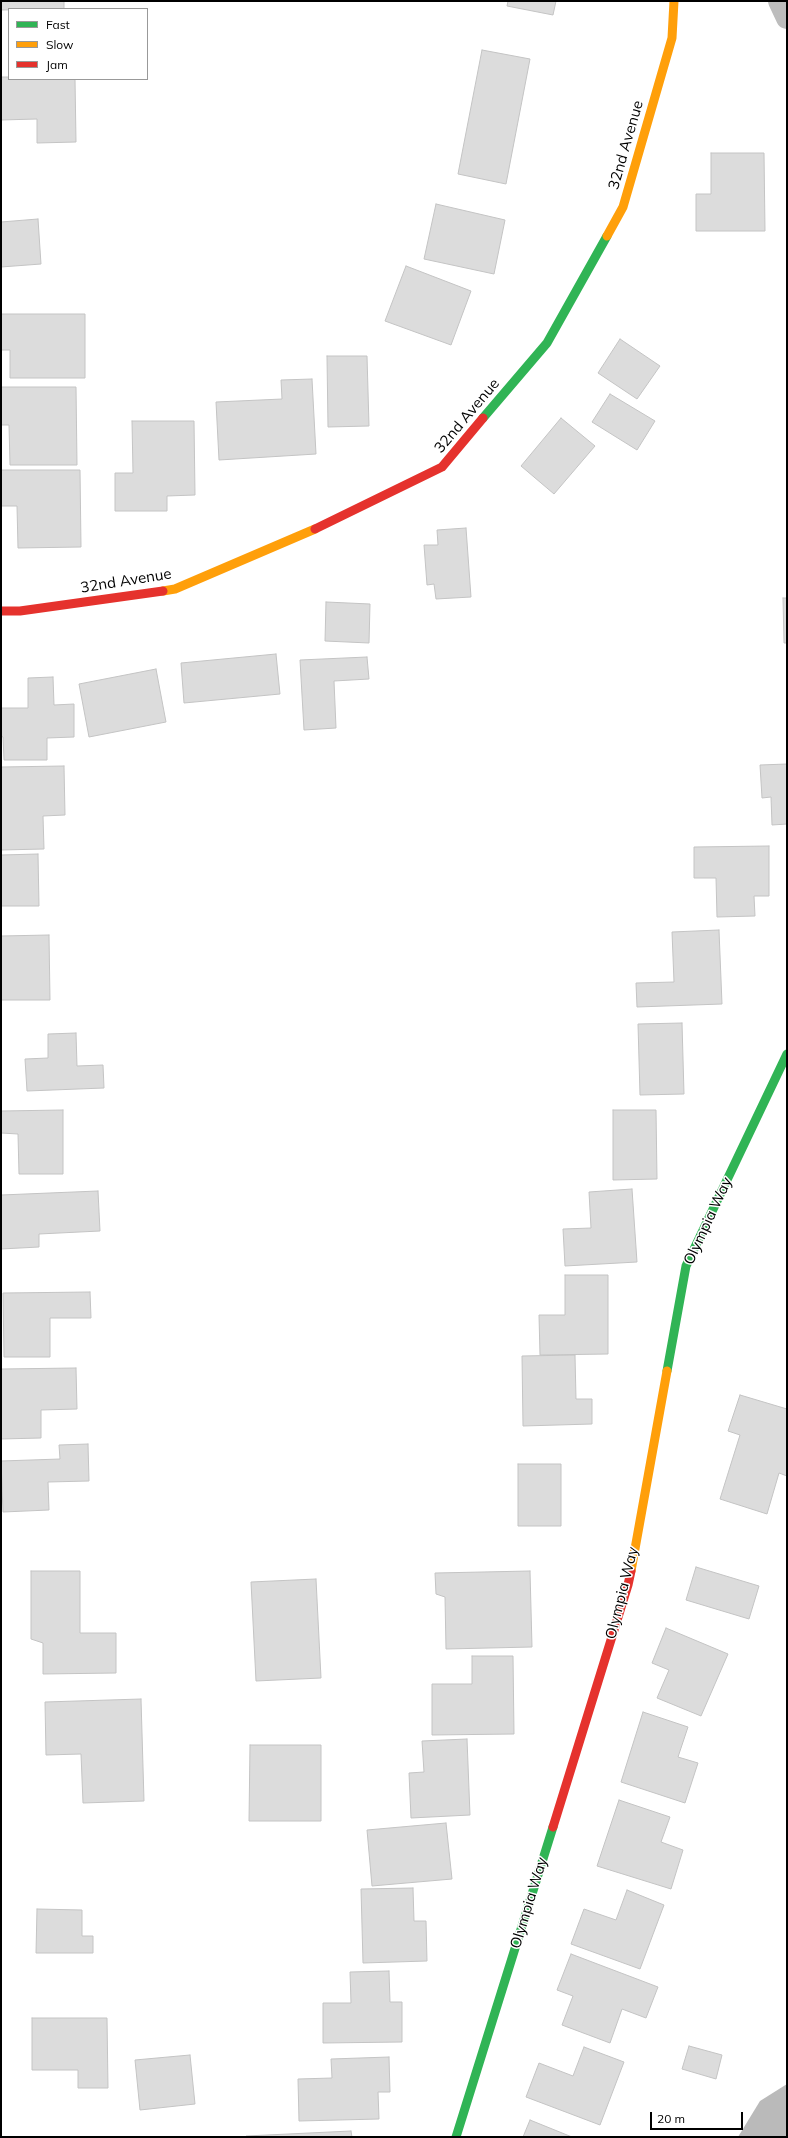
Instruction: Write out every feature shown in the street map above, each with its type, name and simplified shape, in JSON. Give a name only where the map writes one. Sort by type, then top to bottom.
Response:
[{"type":"street","name":"32nd Avenue","points":[[1,611],[20,611],[175,589],[334,521],[442,467],[547,343],[623,206],[672,38],[674,1]]},
{"type":"street","points":[[779,1],[787,18]]},
{"type":"street","name":"Olympia Way","points":[[456,2137],[628,1585],[686,1266],[787,1054]]},
{"type":"shaded area","points":[[787,2084],[787,2137],[738,2137],[760,2101]]},
{"type":"building","points":[[1,1],[64,1],[64,8],[8,8],[8,10],[1,10]]},
{"type":"building","points":[[508,1],[556,1],[553,15],[507,6]]},
{"type":"building","points":[[482,50],[530,59],[506,184],[458,174]]},
{"type":"building","points":[[1,77],[8,77],[8,80],[75,80],[76,142],[37,143],[37,119],[1,120]]},
{"type":"building","points":[[711,153],[764,153],[765,231],[696,231],[696,194],[711,194]]},
{"type":"building","points":[[436,204],[505,220],[494,274],[424,259]]},
{"type":"building","points":[[38,219],[41,264],[1,267],[1,222]]},
{"type":"building","points":[[406,266],[471,291],[451,345],[385,321]]},
{"type":"building","points":[[1,314],[85,314],[85,378],[10,378],[10,350],[1,350]]},
{"type":"building","points":[[620,339],[660,366],[637,399],[598,373]]},
{"type":"building","points":[[327,356],[367,356],[369,426],[328,427]]},
{"type":"building","points":[[312,379],[316,454],[219,460],[216,402],[282,399],[281,380]]},
{"type":"building","points":[[1,387],[76,387],[77,465],[10,465],[9,425],[1,425]]},
{"type":"building","points":[[610,394],[655,421],[637,450],[592,422]]},
{"type":"building","points":[[561,418],[595,446],[554,494],[521,466]]},
{"type":"building","points":[[132,421],[194,421],[195,495],[167,496],[167,511],[115,511],[115,473],[133,473]]},
{"type":"building","points":[[1,470],[80,470],[81,547],[18,548],[17,506],[1,506]]},
{"type":"building","points":[[466,528],[471,597],[436,599],[434,584],[427,585],[424,545],[438,545],[437,530]]},
{"type":"building","points":[[783,598],[787,598],[787,643],[784,643]]},
{"type":"building","points":[[326,602],[370,604],[369,643],[325,641]]},
{"type":"building","points":[[276,654],[280,694],[184,703],[181,663]]},
{"type":"building","points":[[367,657],[369,679],[334,681],[336,728],[304,730],[300,660]]},
{"type":"building","points":[[156,669],[166,722],[89,737],[79,684]]},
{"type":"building","points":[[53,677],[54,705],[74,704],[74,737],[47,738],[47,760],[4,760],[3,737],[1,736],[1,708],[28,708],[28,678]]},
{"type":"building","points":[[787,764],[787,824],[772,825],[771,797],[762,798],[760,765]]},
{"type":"building","points":[[64,766],[65,815],[43,816],[44,849],[1,850],[1,767]]},
{"type":"building","points":[[769,846],[769,896],[754,896],[755,916],[717,917],[716,878],[694,878],[694,847]]},
{"type":"building","points":[[38,854],[39,906],[1,906],[1,855]]},
{"type":"building","points":[[719,930],[722,1004],[637,1007],[636,983],[674,982],[672,932]]},
{"type":"building","points":[[49,935],[50,1000],[1,1000],[1,936]]},
{"type":"building","points":[[682,1023],[684,1094],[640,1095],[638,1024]]},
{"type":"building","points":[[76,1033],[77,1066],[103,1065],[104,1088],[27,1091],[25,1059],[48,1058],[48,1034]]},
{"type":"building","points":[[63,1110],[63,1174],[19,1174],[18,1134],[1,1133],[1,1111]]},
{"type":"building","points":[[613,1110],[656,1110],[657,1179],[613,1180]]},
{"type":"building","points":[[632,1189],[637,1262],[565,1266],[563,1229],[591,1228],[589,1192]]},
{"type":"building","points":[[98,1191],[100,1231],[39,1234],[39,1247],[1,1249],[1,1195]]},
{"type":"building","points":[[565,1275],[608,1275],[608,1354],[540,1355],[539,1315],[565,1315]]},
{"type":"building","points":[[90,1292],[91,1318],[50,1318],[50,1357],[4,1357],[3,1293]]},
{"type":"building","points":[[575,1355],[576,1399],[592,1399],[592,1424],[523,1426],[522,1356]]},
{"type":"building","points":[[76,1368],[77,1409],[41,1410],[41,1438],[1,1439],[1,1369]]},
{"type":"building","points":[[740,1395],[787,1409],[787,1476],[779,1473],[767,1514],[720,1499],[740,1435],[728,1431]]},
{"type":"building","points":[[88,1444],[89,1481],[48,1482],[49,1510],[3,1512],[1,1461],[60,1459],[59,1445]]},
{"type":"building","points":[[518,1464],[561,1464],[561,1526],[518,1526]]},
{"type":"building","points":[[696,1567],[759,1586],[749,1619],[686,1600]]},
{"type":"building","points":[[31,1571],[80,1571],[80,1633],[116,1633],[116,1673],[43,1674],[43,1643],[31,1639]]},
{"type":"building","points":[[530,1571],[532,1647],[446,1649],[445,1597],[436,1594],[435,1573]]},
{"type":"building","points":[[316,1579],[321,1678],[256,1681],[251,1582]]},
{"type":"building","points":[[666,1628],[728,1654],[701,1716],[657,1698],[669,1670],[652,1663]]},
{"type":"building","points":[[472,1656],[513,1656],[514,1734],[432,1735],[432,1684],[472,1684]]},
{"type":"building","points":[[141,1699],[144,1801],[83,1803],[81,1754],[46,1755],[45,1702]]},
{"type":"building","points":[[643,1712],[688,1727],[678,1757],[698,1763],[685,1803],[621,1782]]},
{"type":"building","points":[[467,1739],[470,1815],[411,1818],[409,1773],[424,1772],[422,1741]]},
{"type":"building","points":[[250,1745],[321,1745],[321,1821],[249,1821]]},
{"type":"building","points":[[619,1800],[670,1817],[661,1842],[683,1850],[671,1889],[597,1866]]},
{"type":"building","points":[[446,1823],[452,1879],[372,1886],[367,1830]]},
{"type":"building","points":[[413,1888],[414,1921],[426,1921],[427,1961],[363,1963],[361,1889]]},
{"type":"building","points":[[627,1890],[664,1905],[640,1969],[571,1944],[584,1909],[616,1920]]},
{"type":"building","points":[[37,1909],[82,1910],[82,1936],[93,1936],[93,1953],[36,1953]]},
{"type":"building","points":[[571,1954],[658,1987],[646,2018],[622,2009],[610,2043],[562,2025],[573,1996],[557,1990]]},
{"type":"building","points":[[389,1971],[390,2002],[402,2002],[402,2042],[323,2043],[323,2003],[351,2003],[350,1972]]},
{"type":"building","points":[[32,2018],[107,2018],[108,2088],[78,2088],[78,2070],[32,2070]]},
{"type":"building","points":[[689,2046],[722,2055],[716,2079],[682,2069]]},
{"type":"building","points":[[584,2047],[624,2062],[600,2125],[526,2097],[539,2063],[573,2076]]},
{"type":"building","points":[[190,2055],[195,2104],[140,2110],[135,2060]]},
{"type":"building","points":[[389,2057],[390,2092],[378,2092],[379,2119],[299,2121],[298,2079],[332,2078],[331,2059]]},
{"type":"building","points":[[530,2120],[572,2137],[523,2137]]},
{"type":"building","points":[[351,2131],[352,2137],[246,2137],[246,2136]]},
{"type":"traffic: fast","points":[[483,418],[547,343],[607,236]]},
{"type":"traffic: fast","points":[[667,1371],[686,1266],[787,1054]]},
{"type":"traffic: fast","points":[[456,2137],[553,1827]]},
{"type":"traffic: slow","points":[[607,236],[623,207],[672,38],[674,1]]},
{"type":"traffic: slow","points":[[163,591],[175,589],[315,529]]},
{"type":"traffic: slow","points":[[631,1571],[667,1371]]},
{"type":"traffic: jam","points":[[315,529],[442,467],[483,418]]},
{"type":"traffic: jam","points":[[1,611],[20,611],[163,591]]},
{"type":"traffic: jam","points":[[553,1827],[628,1585],[631,1571]]}]
